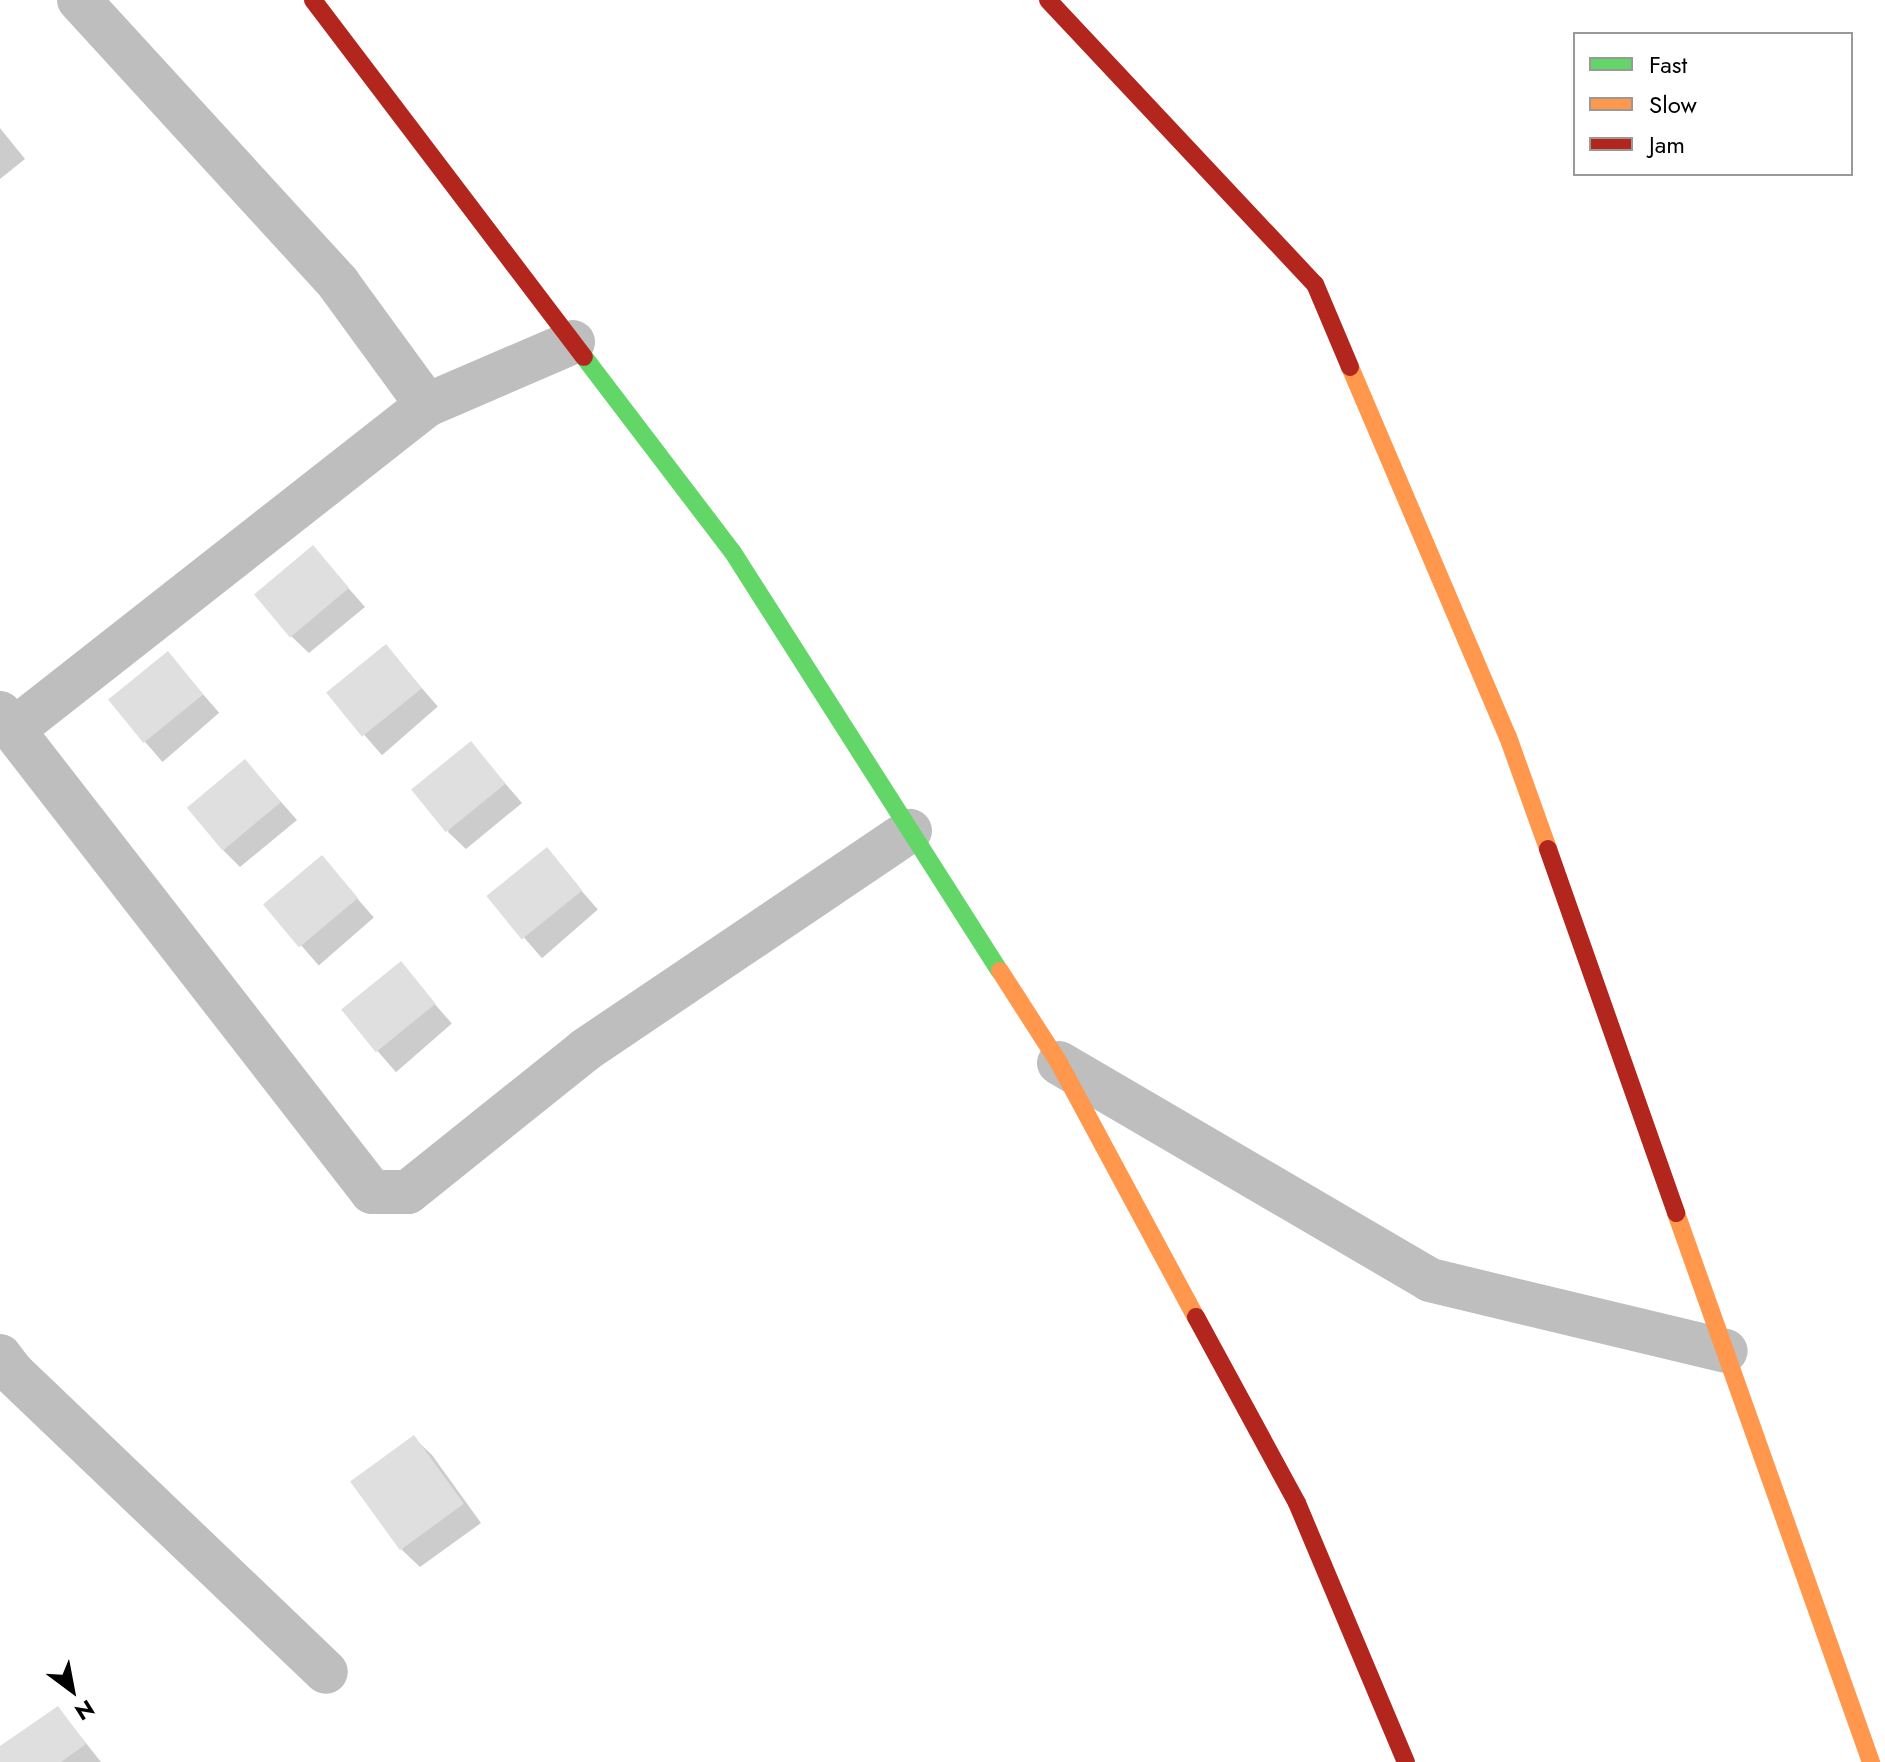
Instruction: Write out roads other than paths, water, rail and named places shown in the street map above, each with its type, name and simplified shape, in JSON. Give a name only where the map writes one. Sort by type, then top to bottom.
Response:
[{"type":"main road","points":[[313,0],[732,551],[1059,1063],[1297,1503],[1406,1762]]},
{"type":"main road","points":[[1048,0],[1315,284],[1508,737],[1871,1762]]},
{"type":"street","points":[[79,0],[338,283],[427,405]]},
{"type":"street","points":[[573,342],[427,405],[6,721],[372,1192],[408,1192],[585,1050],[910,831]]},
{"type":"street","points":[[1059,1063],[1430,1280],[1726,1351]]},
{"type":"street","points":[[0,1356],[12,1372],[326,1672]]}]
